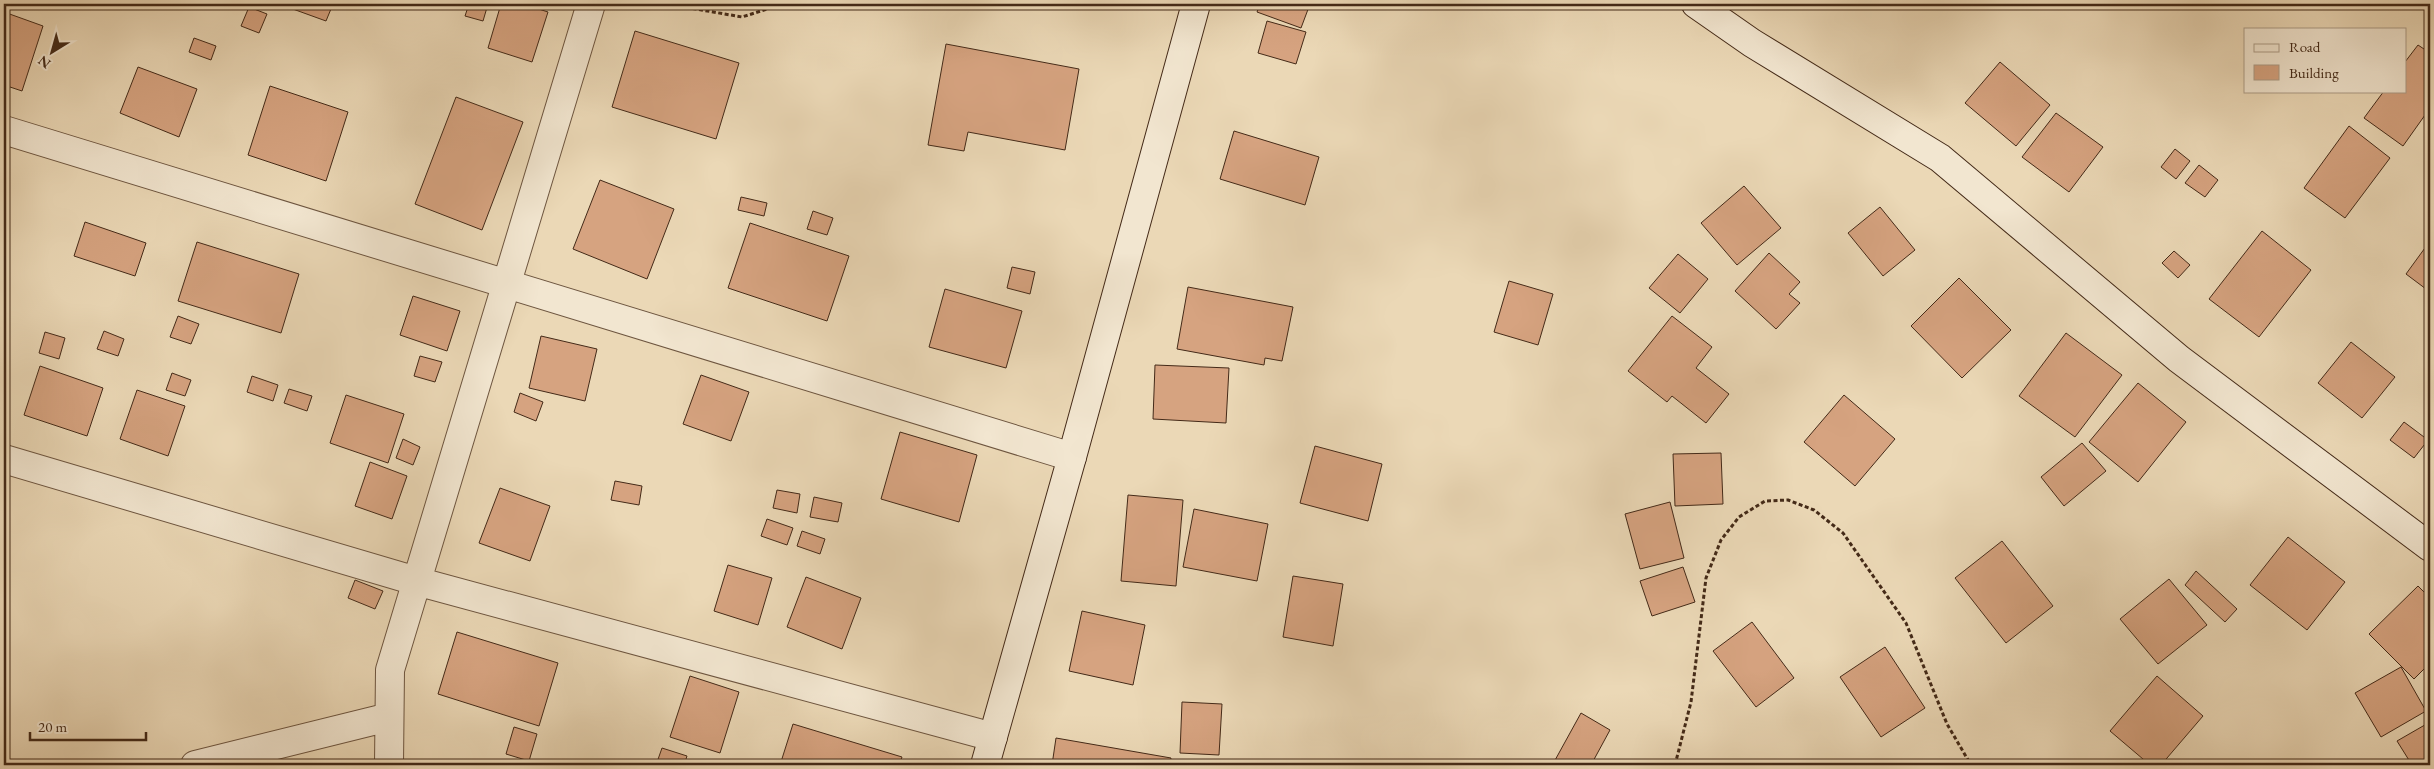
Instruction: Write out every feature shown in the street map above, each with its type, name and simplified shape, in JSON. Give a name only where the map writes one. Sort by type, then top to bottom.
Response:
[{"type":"street","points":[[389,765],[390,670],[505,283],[591,4]]},
{"type":"street","points":[[985,765],[1072,457],[1196,4]]},
{"type":"street","points":[[1696,4],[1752,43],[1940,158],[2179,359],[2430,547]]},
{"type":"street","points":[[4,130],[1072,457]]},
{"type":"street","points":[[4,458],[416,581],[993,737]]},
{"type":"street","points":[[195,765],[390,718]]},
{"type":"path","points":[[667,4],[742,18],[783,4]]},
{"type":"path","points":[[1675,765],[1691,702],[1706,578],[1721,540],[1738,517],[1765,501],[1788,500],[1814,510],[1843,534],[1906,624],[1947,724],[1971,765]]},
{"type":"building","points":[[279,4],[333,4],[326,21]]},
{"type":"building","points":[[469,4],[488,4],[483,21],[465,16]]},
{"type":"building","points":[[501,4],[523,4],[548,12],[532,62],[488,48]]},
{"type":"building","points":[[1260,4],[1310,4],[1301,28],[1257,12]]},
{"type":"building","points":[[249,7],[267,14],[259,33],[241,26]]},
{"type":"building","points":[[4,12],[43,26],[22,91],[4,85]]},
{"type":"building","points":[[1267,21],[1306,32],[1296,64],[1258,53]]},
{"type":"building","points":[[635,31],[739,63],[716,139],[612,107]]},
{"type":"building","points":[[194,38],[216,46],[211,60],[189,52]]},
{"type":"building","points":[[946,44],[1079,69],[1065,150],[968,132],[964,151],[928,145]]},
{"type":"building","points":[[2418,45],[2430,53],[2430,108],[2403,146],[2364,118],[2383,92],[2406,92],[2406,61]]},
{"type":"building","points":[[2000,62],[2050,105],[2016,146],[1965,103]]},
{"type":"building","points":[[138,67],[197,89],[179,137],[120,113]]},
{"type":"building","points":[[270,86],[348,112],[326,181],[248,155]]},
{"type":"building","points":[[456,97],[523,122],[482,230],[415,204]]},
{"type":"building","points":[[2056,113],[2103,147],[2069,192],[2022,157]]},
{"type":"building","points":[[2349,126],[2390,158],[2345,218],[2304,188]]},
{"type":"building","points":[[1234,131],[1319,157],[1305,205],[1220,179]]},
{"type":"building","points":[[2175,149],[2190,161],[2176,179],[2161,167]]},
{"type":"building","points":[[2199,165],[2218,180],[2205,197],[2185,183]]},
{"type":"building","points":[[600,180],[674,209],[647,279],[573,249]]},
{"type":"building","points":[[1744,186],[1781,228],[1737,265],[1701,223]]},
{"type":"building","points":[[741,197],[767,203],[764,216],[738,210]]},
{"type":"building","points":[[1880,207],[1915,250],[1883,276],[1848,233]]},
{"type":"building","points":[[813,211],[833,218],[827,235],[807,229]]},
{"type":"building","points":[[85,222],[146,243],[135,276],[74,256]]},
{"type":"building","points":[[750,223],[849,256],[827,321],[728,288]]},
{"type":"building","points":[[2262,231],[2311,270],[2259,337],[2209,299]]},
{"type":"building","points":[[2430,241],[2430,292],[2406,274]]},
{"type":"building","points":[[197,242],[299,274],[281,333],[178,301]]},
{"type":"building","points":[[2174,251],[2190,265],[2178,278],[2162,263]]},
{"type":"building","points":[[1769,253],[1800,282],[1789,294],[1800,303],[1776,329],[1735,291]]},
{"type":"building","points":[[1678,254],[1708,279],[1680,313],[1649,288]]},
{"type":"building","points":[[1012,267],[1035,272],[1030,294],[1007,288]]},
{"type":"building","points":[[1959,278],[2011,330],[1962,378],[1911,326]]},
{"type":"building","points":[[1509,281],[1553,294],[1538,345],[1494,332]]},
{"type":"building","points":[[1188,287],[1293,307],[1282,361],[1265,358],[1264,365],[1177,349]]},
{"type":"building","points":[[945,289],[1022,311],[1006,368],[929,347]]},
{"type":"building","points":[[413,296],[460,311],[447,351],[400,335]]},
{"type":"building","points":[[178,316],[199,324],[191,344],[170,337]]},
{"type":"building","points":[[1672,316],[1712,347],[1696,368],[1729,394],[1706,423],[1672,396],[1667,402],[1628,371]]},
{"type":"building","points":[[104,331],[124,339],[118,356],[97,349]]},
{"type":"building","points":[[45,332],[65,338],[59,359],[39,353]]},
{"type":"building","points":[[2066,333],[2122,375],[2075,437],[2019,396]]},
{"type":"building","points":[[541,336],[597,349],[585,401],[529,388]]},
{"type":"building","points":[[2351,342],[2395,377],[2362,418],[2318,383]]},
{"type":"building","points":[[420,356],[442,362],[435,382],[414,376]]},
{"type":"building","points":[[1155,365],[1229,368],[1226,423],[1153,419]]},
{"type":"building","points":[[40,366],[103,388],[87,436],[24,415]]},
{"type":"building","points":[[172,373],[191,380],[185,396],[166,390]]},
{"type":"building","points":[[701,375],[749,392],[731,441],[683,424]]},
{"type":"building","points":[[252,376],[278,385],[273,401],[247,392]]},
{"type":"building","points":[[2138,383],[2186,422],[2138,482],[2089,442]]},
{"type":"building","points":[[289,389],[312,396],[307,411],[284,403]]},
{"type":"building","points":[[137,390],[185,406],[168,456],[120,439]]},
{"type":"building","points":[[520,393],[543,402],[536,421],[514,412]]},
{"type":"building","points":[[346,395],[404,414],[388,463],[330,443]]},
{"type":"building","points":[[1844,395],[1895,439],[1855,486],[1804,442]]},
{"type":"building","points":[[2404,422],[2428,440],[2414,458],[2390,440]]},
{"type":"building","points":[[900,432],[977,455],[959,522],[881,499]]},
{"type":"building","points":[[403,439],[420,447],[413,465],[396,458]]},
{"type":"building","points":[[2082,443],[2106,471],[2064,506],[2041,477]]},
{"type":"building","points":[[1315,446],[1382,464],[1368,521],[1300,503]]},
{"type":"building","points":[[1721,453],[1723,504],[1675,506],[1673,454]]},
{"type":"building","points":[[370,462],[407,476],[392,519],[355,506]]},
{"type":"building","points":[[615,481],[642,486],[639,505],[611,500]]},
{"type":"building","points":[[500,488],[550,506],[530,561],[479,543]]},
{"type":"building","points":[[777,490],[800,494],[797,513],[773,508]]},
{"type":"building","points":[[1128,495],[1183,500],[1176,586],[1121,581]]},
{"type":"building","points":[[814,497],[842,503],[838,522],[810,517]]},
{"type":"building","points":[[1670,502],[1684,558],[1640,569],[1625,514]]},
{"type":"building","points":[[1194,509],[1268,524],[1257,581],[1183,567]]},
{"type":"building","points":[[767,519],[793,528],[787,545],[761,536]]},
{"type":"building","points":[[802,531],[825,539],[820,554],[797,546]]},
{"type":"building","points":[[2288,537],[2345,582],[2307,630],[2250,585]]},
{"type":"building","points":[[2002,541],[2053,606],[2006,643],[1955,578]]},
{"type":"building","points":[[728,565],[772,578],[758,625],[714,611]]},
{"type":"building","points":[[1683,567],[1695,602],[1652,616],[1640,581]]},
{"type":"building","points":[[2196,571],[2237,609],[2225,622],[2185,585]]},
{"type":"building","points":[[1293,576],[1343,584],[1333,646],[1283,637]]},
{"type":"building","points":[[806,577],[861,598],[842,649],[787,627]]},
{"type":"building","points":[[2169,579],[2207,625],[2158,664],[2120,619]]},
{"type":"building","points":[[355,580],[383,591],[375,609],[348,598]]},
{"type":"building","points":[[2418,586],[2430,598],[2430,663],[2414,679],[2369,634]]},
{"type":"building","points":[[1082,611],[1145,625],[1133,685],[1069,671]]},
{"type":"building","points":[[1752,622],[1794,678],[1756,707],[1713,651]]},
{"type":"building","points":[[457,632],[558,663],[539,726],[438,694]]},
{"type":"building","points":[[1885,647],[1925,708],[1881,737],[1840,677]]},
{"type":"building","points":[[2401,667],[2426,711],[2381,737],[2355,693]]},
{"type":"building","points":[[690,676],[739,692],[720,753],[670,737]]},
{"type":"building","points":[[2157,676],[2203,716],[2161,765],[2150,765],[2110,731]]},
{"type":"building","points":[[1182,702],[1222,704],[1219,755],[1180,753]]},
{"type":"building","points":[[1581,713],[1610,730],[1591,765],[1560,765],[1554,762]]},
{"type":"building","points":[[2430,722],[2430,765],[2412,765],[2397,741]]},
{"type":"building","points":[[793,724],[902,757],[899,765],[780,765]]},
{"type":"building","points":[[514,727],[537,734],[529,761],[506,754]]},
{"type":"building","points":[[1056,738],[1171,758],[1170,765],[1052,765]]},
{"type":"building","points":[[662,748],[687,756],[684,765],[656,765]]}]
